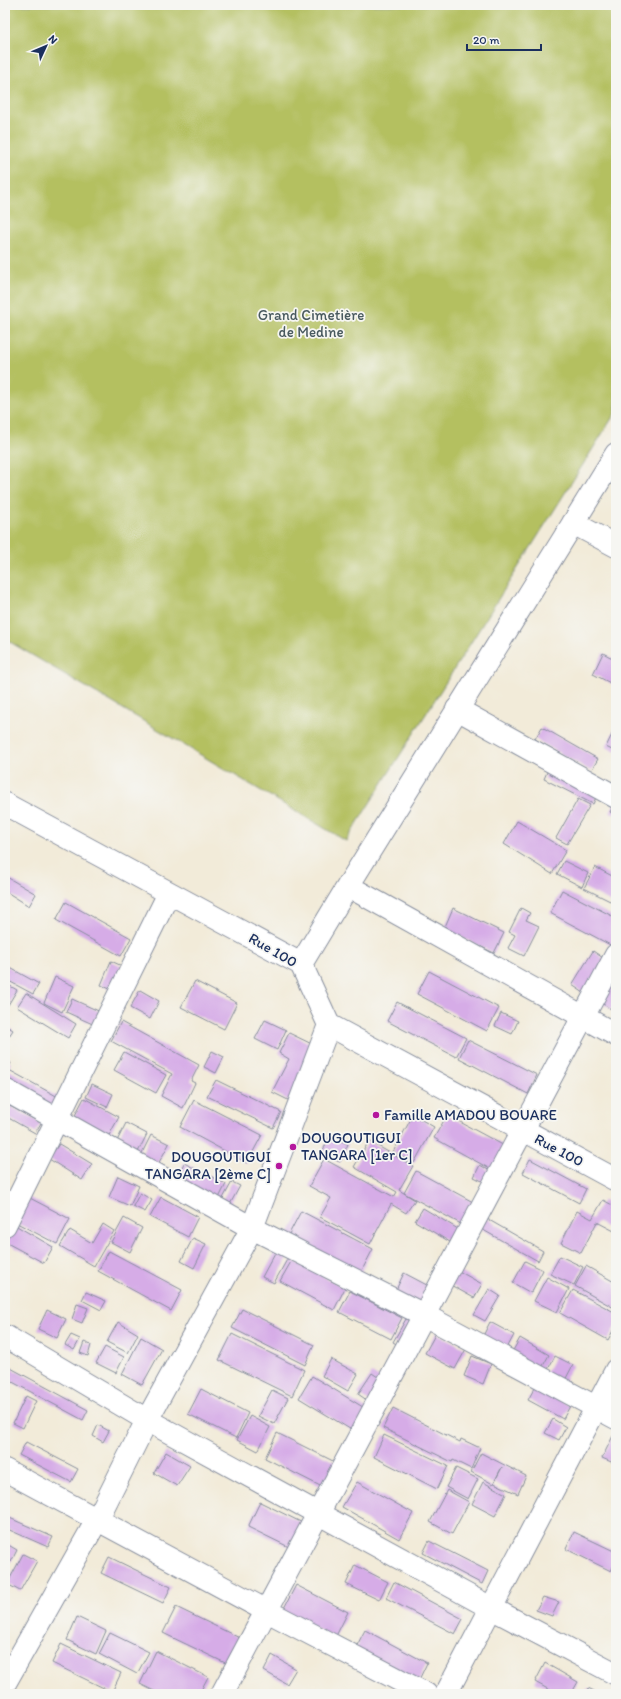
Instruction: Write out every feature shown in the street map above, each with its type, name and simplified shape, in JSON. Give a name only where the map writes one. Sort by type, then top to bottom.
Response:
[{"type":"street","points":[[301,964],[616,454]]},
{"type":"street","points":[[573,522],[616,546]]},
{"type":"street","points":[[458,710],[616,797]]},
{"type":"street","name":"Rue 100","points":[[5,804],[301,964],[329,1025],[616,1180]]},
{"type":"street","points":[[348,886],[616,1035]]},
{"type":"street","points":[[5,1225],[169,893]]},
{"type":"street","points":[[222,1694],[616,955]]},
{"type":"street","points":[[5,1683],[97,1520],[147,1420],[252,1228],[329,1025]]},
{"type":"street","points":[[5,1090],[58,1118],[252,1228],[424,1316],[616,1418]]},
{"type":"street","points":[[5,1336],[147,1420],[491,1608],[616,1674]]},
{"type":"street","points":[[446,1694],[616,1370]]},
{"type":"street","points":[[5,1470],[267,1611],[426,1694]]},
{"type":"green space","name":"Grand Cimetière de Medine","points":[[5,5],[616,5],[616,412],[346,841],[5,639]]},
{"type":"building","points":[[603,653],[616,660],[616,686],[593,674]]},
{"type":"building","points":[[616,726],[616,752],[606,747]]},
{"type":"building","points":[[542,727],[598,759],[591,771],[535,739]]},
{"type":"building","points":[[550,765],[599,791],[593,804],[544,779]]},
{"type":"building","points":[[578,799],[590,805],[567,844],[556,838]]},
{"type":"building","points":[[616,800],[616,815],[610,812]]},
{"type":"building","points":[[517,821],[566,850],[552,874],[504,844]]},
{"type":"building","points":[[564,861],[588,873],[582,887],[557,874]]},
{"type":"building","points":[[595,867],[616,878],[616,904],[584,888]]},
{"type":"building","points":[[5,876],[36,894],[29,906],[5,891]]},
{"type":"building","points":[[562,890],[616,918],[616,948],[550,913]]},
{"type":"building","points":[[66,902],[131,938],[121,956],[56,920]]},
{"type":"building","points":[[453,908],[504,933],[494,953],[444,929]]},
{"type":"building","points":[[521,908],[530,913],[526,920],[539,926],[524,956],[508,948],[515,935],[509,932]]},
{"type":"building","points":[[593,951],[606,960],[584,993],[572,985]]},
{"type":"building","points":[[111,961],[122,966],[112,990],[101,985]]},
{"type":"building","points":[[5,965],[39,984],[33,994],[5,979]]},
{"type":"building","points":[[429,971],[499,1008],[487,1031],[417,994]]},
{"type":"building","points":[[55,977],[74,986],[62,1012],[44,1003]]},
{"type":"building","points":[[195,981],[237,1003],[224,1029],[181,1007]]},
{"type":"building","points":[[610,982],[616,986],[616,1012],[598,1001]]},
{"type":"building","points":[[5,983],[17,990],[8,1005],[5,1003]]},
{"type":"building","points":[[140,990],[159,1001],[150,1019],[130,1008]]},
{"type":"building","points":[[26,993],[76,1024],[68,1038],[17,1007]]},
{"type":"building","points":[[72,999],[103,1013],[97,1026],[66,1012]]},
{"type":"building","points":[[397,1002],[466,1038],[456,1057],[387,1021]]},
{"type":"building","points":[[501,1013],[518,1021],[512,1034],[495,1026]]},
{"type":"building","points":[[265,1020],[286,1030],[277,1050],[255,1039]]},
{"type":"building","points":[[121,1022],[199,1065],[191,1081],[195,1083],[183,1108],[161,1096],[172,1074],[111,1041]]},
{"type":"building","points":[[5,1025],[13,1030],[5,1042]]},
{"type":"building","points":[[289,1033],[318,1047],[290,1101],[272,1092],[289,1059],[279,1053]]},
{"type":"building","points":[[468,1040],[537,1075],[528,1094],[459,1058]]},
{"type":"building","points":[[212,1051],[224,1057],[216,1073],[204,1067]]},
{"type":"building","points":[[124,1052],[166,1075],[156,1093],[114,1070]]},
{"type":"building","points":[[5,1060],[11,1063],[5,1074]]},
{"type":"building","points":[[9,1070],[60,1098],[54,1108],[5,1082]]},
{"type":"building","points":[[216,1080],[281,1112],[273,1128],[207,1096]]},
{"type":"building","points":[[92,1084],[113,1094],[107,1107],[86,1097]]},
{"type":"building","points":[[84,1098],[119,1117],[107,1139],[72,1121]]},
{"type":"building","points":[[194,1100],[262,1135],[247,1163],[180,1127]]},
{"type":"building","points":[[8,1105],[41,1123],[35,1133],[5,1116],[5,1110]]},
{"type":"building","points":[[413,1115],[434,1127],[414,1163],[393,1152]]},
{"type":"building","points":[[447,1115],[514,1151],[501,1175],[434,1138]]},
{"type":"building","points":[[126,1123],[147,1134],[136,1156],[115,1145]]},
{"type":"building","points":[[151,1135],[169,1144],[156,1168],[139,1159]]},
{"type":"building","points":[[330,1136],[348,1144],[340,1162],[321,1154]]},
{"type":"building","points":[[369,1141],[413,1166],[399,1190],[415,1200],[406,1213],[391,1204],[370,1244],[320,1217],[331,1198],[309,1186],[324,1159],[394,1197],[397,1192],[354,1167]]},
{"type":"building","points":[[59,1144],[92,1164],[82,1180],[49,1159]]},
{"type":"building","points":[[530,1159],[586,1189],[579,1203],[523,1173]]},
{"type":"building","points":[[184,1163],[226,1184],[218,1200],[176,1180]]},
{"type":"building","points":[[480,1165],[490,1171],[484,1182],[474,1177]]},
{"type":"building","points":[[416,1171],[484,1208],[472,1230],[404,1193]]},
{"type":"building","points":[[118,1176],[139,1186],[130,1206],[109,1197]]},
{"type":"building","points":[[232,1182],[240,1186],[229,1206],[221,1202]]},
{"type":"building","points":[[140,1193],[152,1200],[145,1212],[133,1206]]},
{"type":"building","points":[[28,1197],[70,1219],[57,1244],[15,1222]]},
{"type":"building","points":[[161,1197],[198,1217],[188,1237],[150,1217]]},
{"type":"building","points":[[603,1200],[616,1207],[616,1232],[597,1222],[581,1253],[561,1243],[577,1211],[592,1219]]},
{"type":"building","points":[[423,1208],[458,1229],[450,1242],[415,1221]]},
{"type":"building","points":[[301,1211],[373,1249],[360,1274],[288,1236]]},
{"type":"building","points":[[482,1216],[543,1251],[538,1261],[476,1226]]},
{"type":"building","points":[[124,1218],[142,1228],[130,1252],[111,1242]]},
{"type":"building","points":[[103,1224],[114,1231],[94,1266],[60,1246],[70,1230],[92,1243]]},
{"type":"building","points":[[15,1225],[53,1247],[44,1263],[5,1242]]},
{"type":"building","points":[[193,1238],[206,1244],[194,1268],[181,1261]]},
{"type":"building","points":[[277,1249],[289,1256],[274,1283],[262,1277]]},
{"type":"building","points":[[109,1251],[182,1290],[171,1311],[98,1271]]},
{"type":"building","points":[[560,1256],[583,1267],[574,1285],[550,1274]]},
{"type":"building","points":[[292,1260],[345,1288],[334,1310],[280,1281]]},
{"type":"building","points":[[525,1261],[543,1270],[531,1293],[513,1283]]},
{"type":"building","points":[[586,1266],[616,1283],[616,1309],[575,1286]]},
{"type":"building","points":[[455,1269],[482,1284],[474,1298],[447,1283]]},
{"type":"building","points":[[404,1273],[440,1292],[429,1312],[394,1294]]},
{"type":"building","points":[[547,1277],[569,1289],[557,1312],[534,1301]]},
{"type":"building","points":[[489,1289],[500,1296],[485,1321],[474,1315]]},
{"type":"building","points":[[573,1290],[616,1313],[616,1325],[608,1340],[560,1313]]},
{"type":"building","points":[[350,1291],[402,1318],[391,1339],[339,1312]]},
{"type":"building","points":[[86,1292],[106,1301],[101,1310],[82,1300]]},
{"type":"building","points":[[77,1304],[88,1308],[82,1323],[72,1319]]},
{"type":"building","points":[[242,1309],[314,1345],[305,1365],[232,1328]]},
{"type":"building","points":[[47,1310],[66,1319],[57,1338],[38,1329]]},
{"type":"building","points":[[406,1319],[421,1327],[408,1351],[393,1342]]},
{"type":"building","points":[[118,1322],[138,1334],[128,1353],[107,1342]]},
{"type":"building","points":[[490,1322],[514,1335],[504,1354],[480,1342]]},
{"type":"building","points":[[436,1333],[466,1349],[455,1369],[425,1353]]},
{"type":"building","points":[[232,1334],[304,1370],[292,1396],[219,1360]]},
{"type":"building","points":[[71,1335],[80,1339],[74,1350],[65,1345]]},
{"type":"building","points":[[141,1337],[162,1349],[142,1385],[122,1374]]},
{"type":"building","points":[[520,1338],[549,1355],[539,1373],[510,1356]]},
{"type":"building","points":[[84,1342],[91,1345],[88,1356],[80,1353]]},
{"type":"building","points":[[105,1347],[124,1357],[116,1373],[96,1363]]},
{"type":"building","points":[[472,1356],[491,1364],[483,1384],[464,1376]]},
{"type":"building","points":[[555,1356],[573,1365],[563,1384],[545,1375]]},
{"type":"building","points":[[331,1359],[358,1374],[348,1391],[322,1376]]},
{"type":"building","points":[[7,1366],[88,1410],[83,1420],[5,1378]]},
{"type":"building","points":[[372,1373],[388,1384],[374,1405],[358,1394]]},
{"type":"building","points":[[312,1376],[376,1415],[363,1437],[299,1398]]},
{"type":"building","points":[[535,1387],[570,1406],[563,1419],[528,1400]]},
{"type":"building","points":[[201,1389],[248,1413],[236,1438],[188,1414]]},
{"type":"building","points":[[272,1390],[288,1398],[274,1424],[258,1416]]},
{"type":"building","points":[[26,1396],[36,1401],[23,1428],[13,1423]]},
{"type":"building","points":[[393,1408],[460,1442],[461,1439],[480,1448],[471,1469],[453,1460],[452,1462],[383,1428]]},
{"type":"building","points":[[250,1416],[270,1427],[258,1451],[237,1440]]},
{"type":"building","points":[[553,1419],[566,1427],[559,1440],[545,1433]]},
{"type":"building","points":[[98,1425],[109,1431],[103,1442],[93,1436]]},
{"type":"building","points":[[277,1433],[347,1468],[334,1493],[265,1458]]},
{"type":"building","points":[[384,1435],[448,1466],[437,1489],[374,1457]]},
{"type":"building","points":[[613,1436],[616,1438],[616,1464],[602,1458]]},
{"type":"building","points":[[26,1442],[78,1469],[71,1482],[19,1455]]},
{"type":"building","points":[[166,1452],[190,1466],[177,1486],[154,1473]]},
{"type":"building","points":[[481,1453],[526,1476],[518,1494],[494,1483],[502,1467],[493,1484],[471,1472]]},
{"type":"building","points":[[456,1468],[478,1479],[468,1499],[446,1487]]},
{"type":"building","points":[[357,1482],[413,1513],[399,1539],[342,1507]]},
{"type":"building","points":[[483,1482],[506,1494],[495,1516],[472,1504]]},
{"type":"building","points":[[447,1490],[469,1502],[452,1534],[430,1522]]},
{"type":"building","points":[[260,1502],[311,1527],[299,1552],[248,1527]]},
{"type":"building","points":[[5,1516],[53,1537],[48,1547],[5,1528]]},
{"type":"building","points":[[574,1532],[616,1552],[616,1561],[611,1571],[566,1549]]},
{"type":"building","points":[[429,1541],[488,1571],[482,1584],[423,1553]]},
{"type":"building","points":[[5,1543],[17,1550],[11,1562],[5,1559]]},
{"type":"building","points":[[23,1554],[37,1561],[20,1591],[7,1584]]},
{"type":"building","points":[[109,1557],[171,1587],[163,1603],[101,1573]]},
{"type":"building","points":[[355,1565],[388,1582],[379,1600],[346,1584]]},
{"type":"building","points":[[394,1582],[463,1619],[455,1634],[386,1598]]},
{"type":"building","points":[[296,1585],[348,1612],[335,1638],[282,1612]]},
{"type":"building","points":[[543,1597],[559,1602],[552,1616],[536,1610]]},
{"type":"building","points":[[176,1607],[252,1644],[240,1670],[163,1633]]},
{"type":"building","points":[[77,1617],[106,1631],[96,1654],[67,1640]]},
{"type":"building","points":[[365,1630],[427,1663],[416,1686],[353,1653]]},
{"type":"building","points":[[110,1633],[149,1652],[137,1674],[99,1654]]},
{"type":"building","points":[[61,1644],[121,1673],[112,1692],[52,1663]]},
{"type":"building","points":[[156,1651],[208,1677],[199,1694],[160,1694],[140,1684]]},
{"type":"building","points":[[272,1655],[296,1669],[287,1684],[264,1671]]},
{"type":"building","points":[[545,1663],[578,1682],[571,1694],[557,1694],[535,1682]]},
{"type":"building","points":[[588,1688],[600,1694],[585,1694]]},
{"type":"place","name":"Famille AMADOU BOUARE","points":[[376,1115]]},
{"type":"place","name":"DOUGOUTIGUI TANGARA [1er C]","points":[[293,1147]]},
{"type":"place","name":"DOUGOUTIGUI TANGARA [2ème C]","points":[[279,1166]]}]
